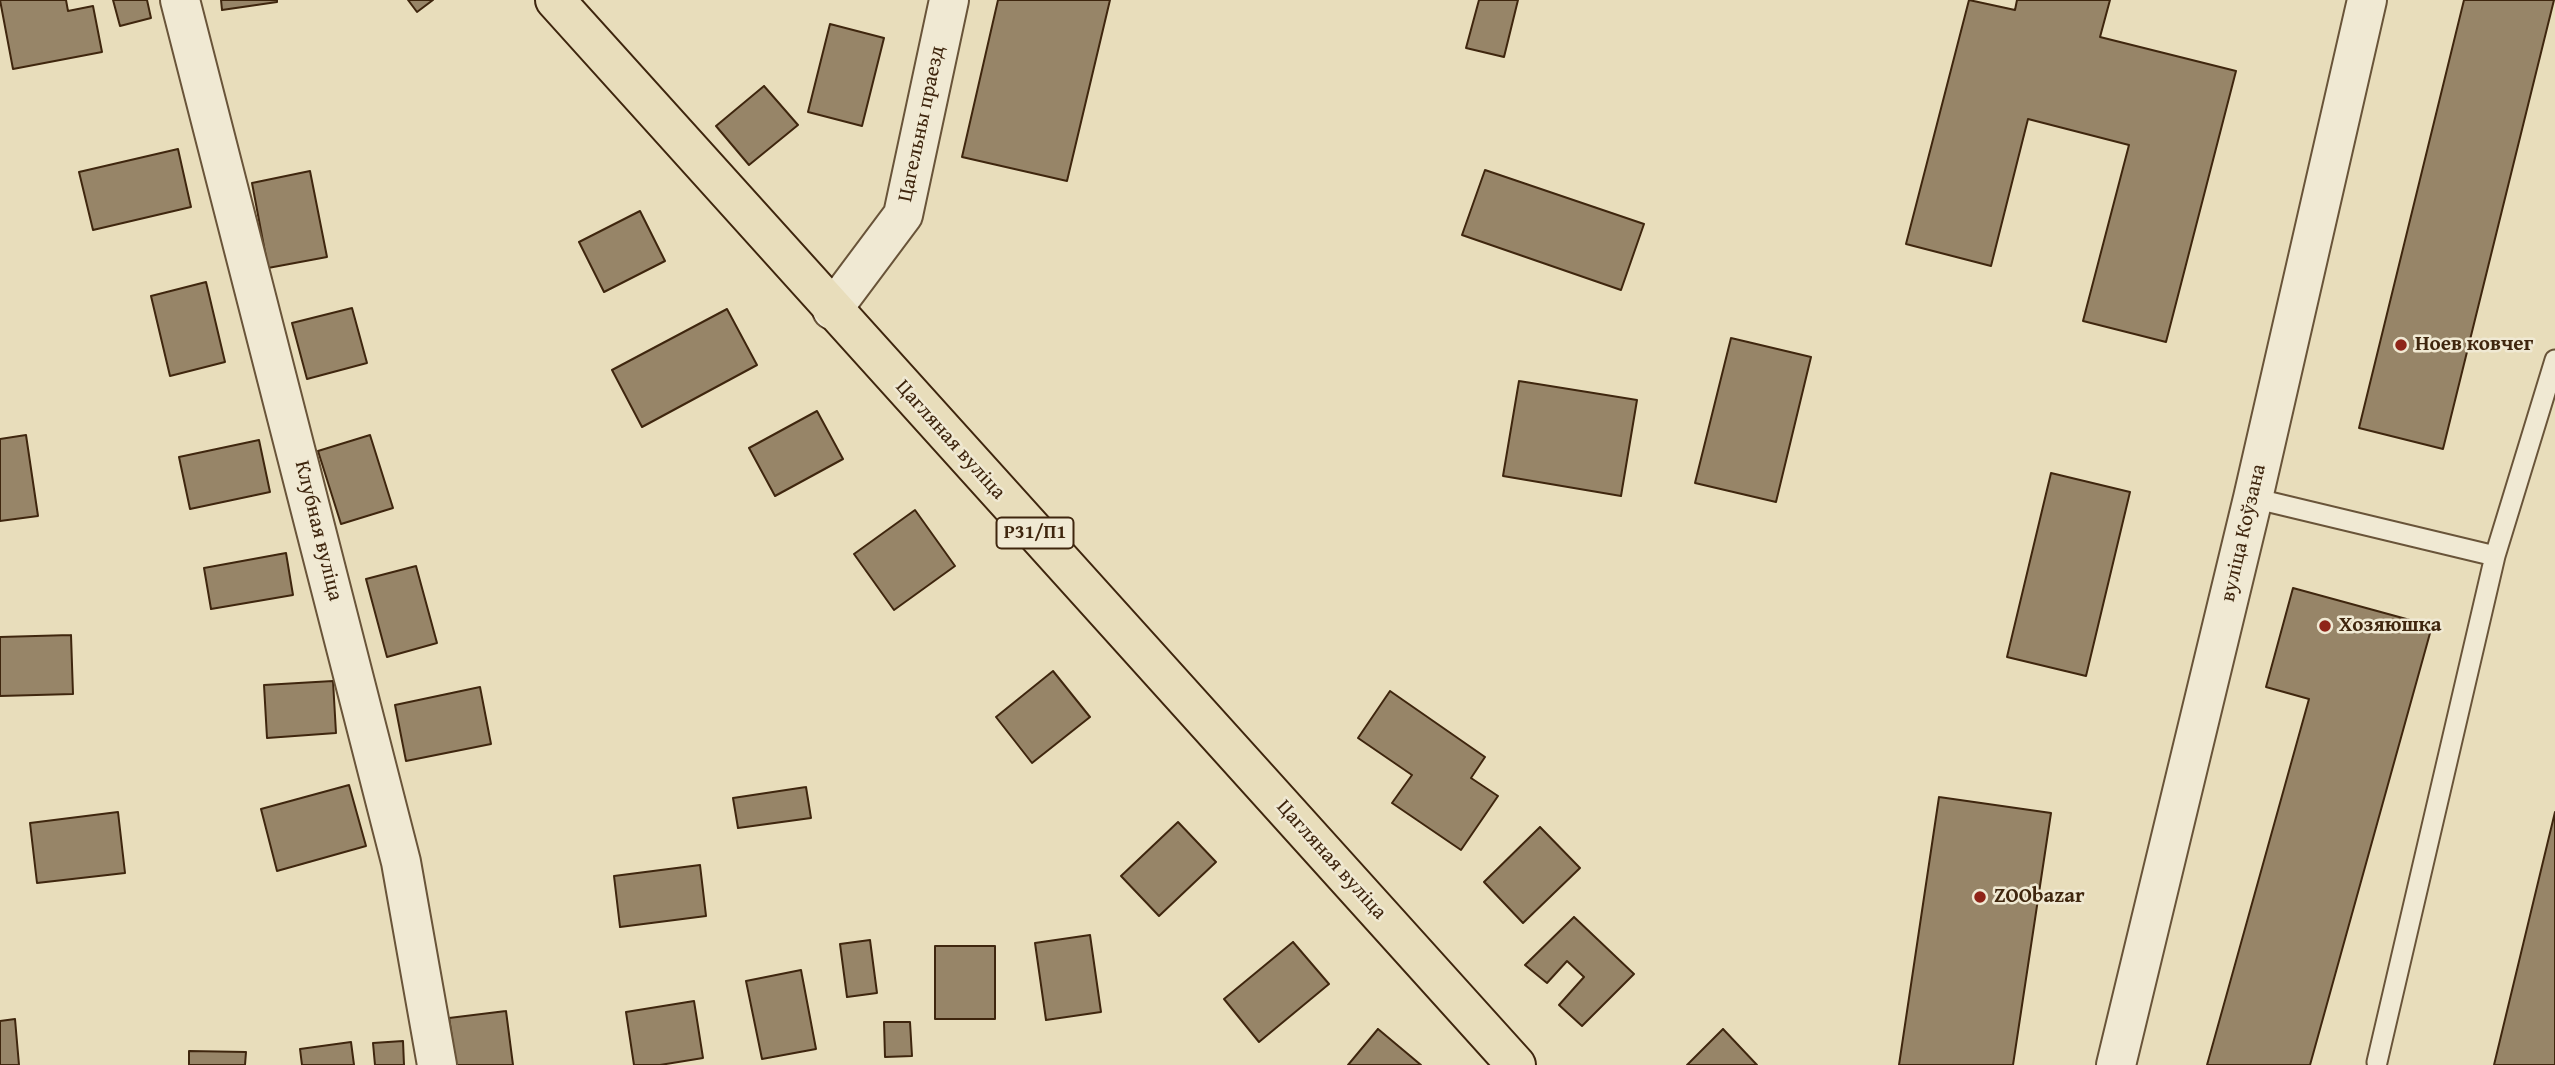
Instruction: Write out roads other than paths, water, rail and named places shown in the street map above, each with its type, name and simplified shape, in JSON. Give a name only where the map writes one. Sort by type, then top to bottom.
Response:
[{"type":"main road","name":"Цагляная вуліца","points":[[555,0],[1516,1065]]},
{"type":"street","name":"Клубная вуліца","points":[[180,0],[401,863],[437,1065]]},
{"type":"street","name":"Цагельны праезд","points":[[832,310],[903,215],[949,0]]},
{"type":"street","name":"вуліца Коўзана","points":[[2116,1065],[2253,498],[2367,0]]},
{"type":"lane","points":[[2377,1062],[2495,556],[2555,360]]},
{"type":"lane","points":[[2253,498],[2495,556]]},
{"type":"place","name":"Ноев ковчег","points":[[2401,345]]},
{"type":"place","name":"Хозяюшка","points":[[2325,626]]},
{"type":"place","name":"ZOObazar","points":[[1980,897]]}]
